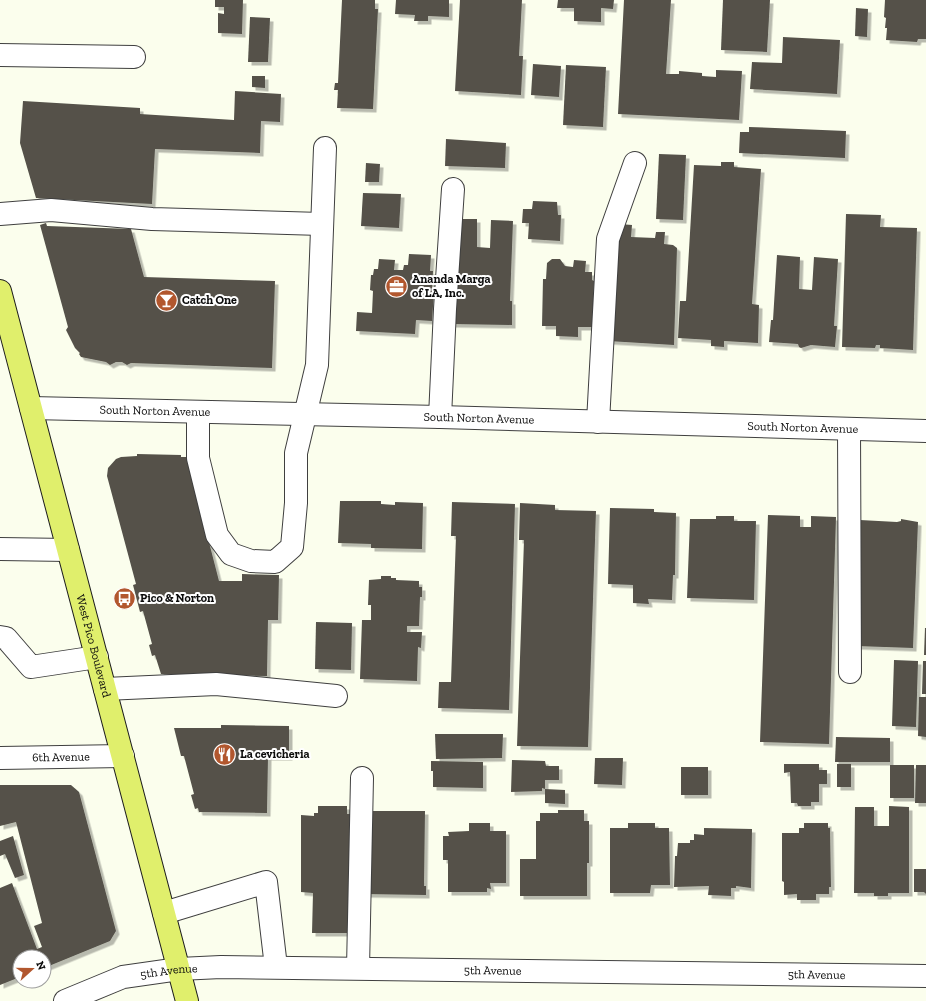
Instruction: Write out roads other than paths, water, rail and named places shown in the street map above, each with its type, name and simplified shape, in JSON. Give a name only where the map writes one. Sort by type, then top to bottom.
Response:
[{"type":"main road","name":"West Pico Boulevard","points":[[0,291],[188,1001]]},
{"type":"street","points":[[0,55],[134,58]]},
{"type":"street","points":[[198,412],[198,458],[217,535],[231,554],[251,560],[275,562],[292,547],[296,503],[296,453],[304,414],[317,365],[325,148]]},
{"type":"street","points":[[598,422],[608,239],[635,163]]},
{"type":"street","points":[[440,417],[453,189]]},
{"type":"street","points":[[0,214],[51,210],[152,219],[321,224]]},
{"type":"street","name":"South Norton Avenue","points":[[31,408],[440,417],[926,431]]},
{"type":"street","points":[[849,429],[850,672]]},
{"type":"street","points":[[0,549],[68,550]]},
{"type":"street","points":[[0,638],[6,638],[31,667],[96,657]]},
{"type":"street","points":[[105,689],[216,684],[336,696]]},
{"type":"street","name":"6th Avenue","points":[[0,758],[122,756]]},
{"type":"street","points":[[358,968],[362,778]]},
{"type":"street","points":[[164,913],[266,882],[276,967]]},
{"type":"street","name":"5th Avenue","points":[[65,1001],[123,977],[179,969],[276,967],[926,976]]},
{"type":"place","name":"Ananda Marga of LA, Inc.","points":[[397,286]]},
{"type":"place","name":"Catch One","points":[[167,300]]},
{"type":"place","name":"Pico & Norton","points":[[124,598]]},
{"type":"place","name":"La cevicheria","points":[[225,754]]}]
